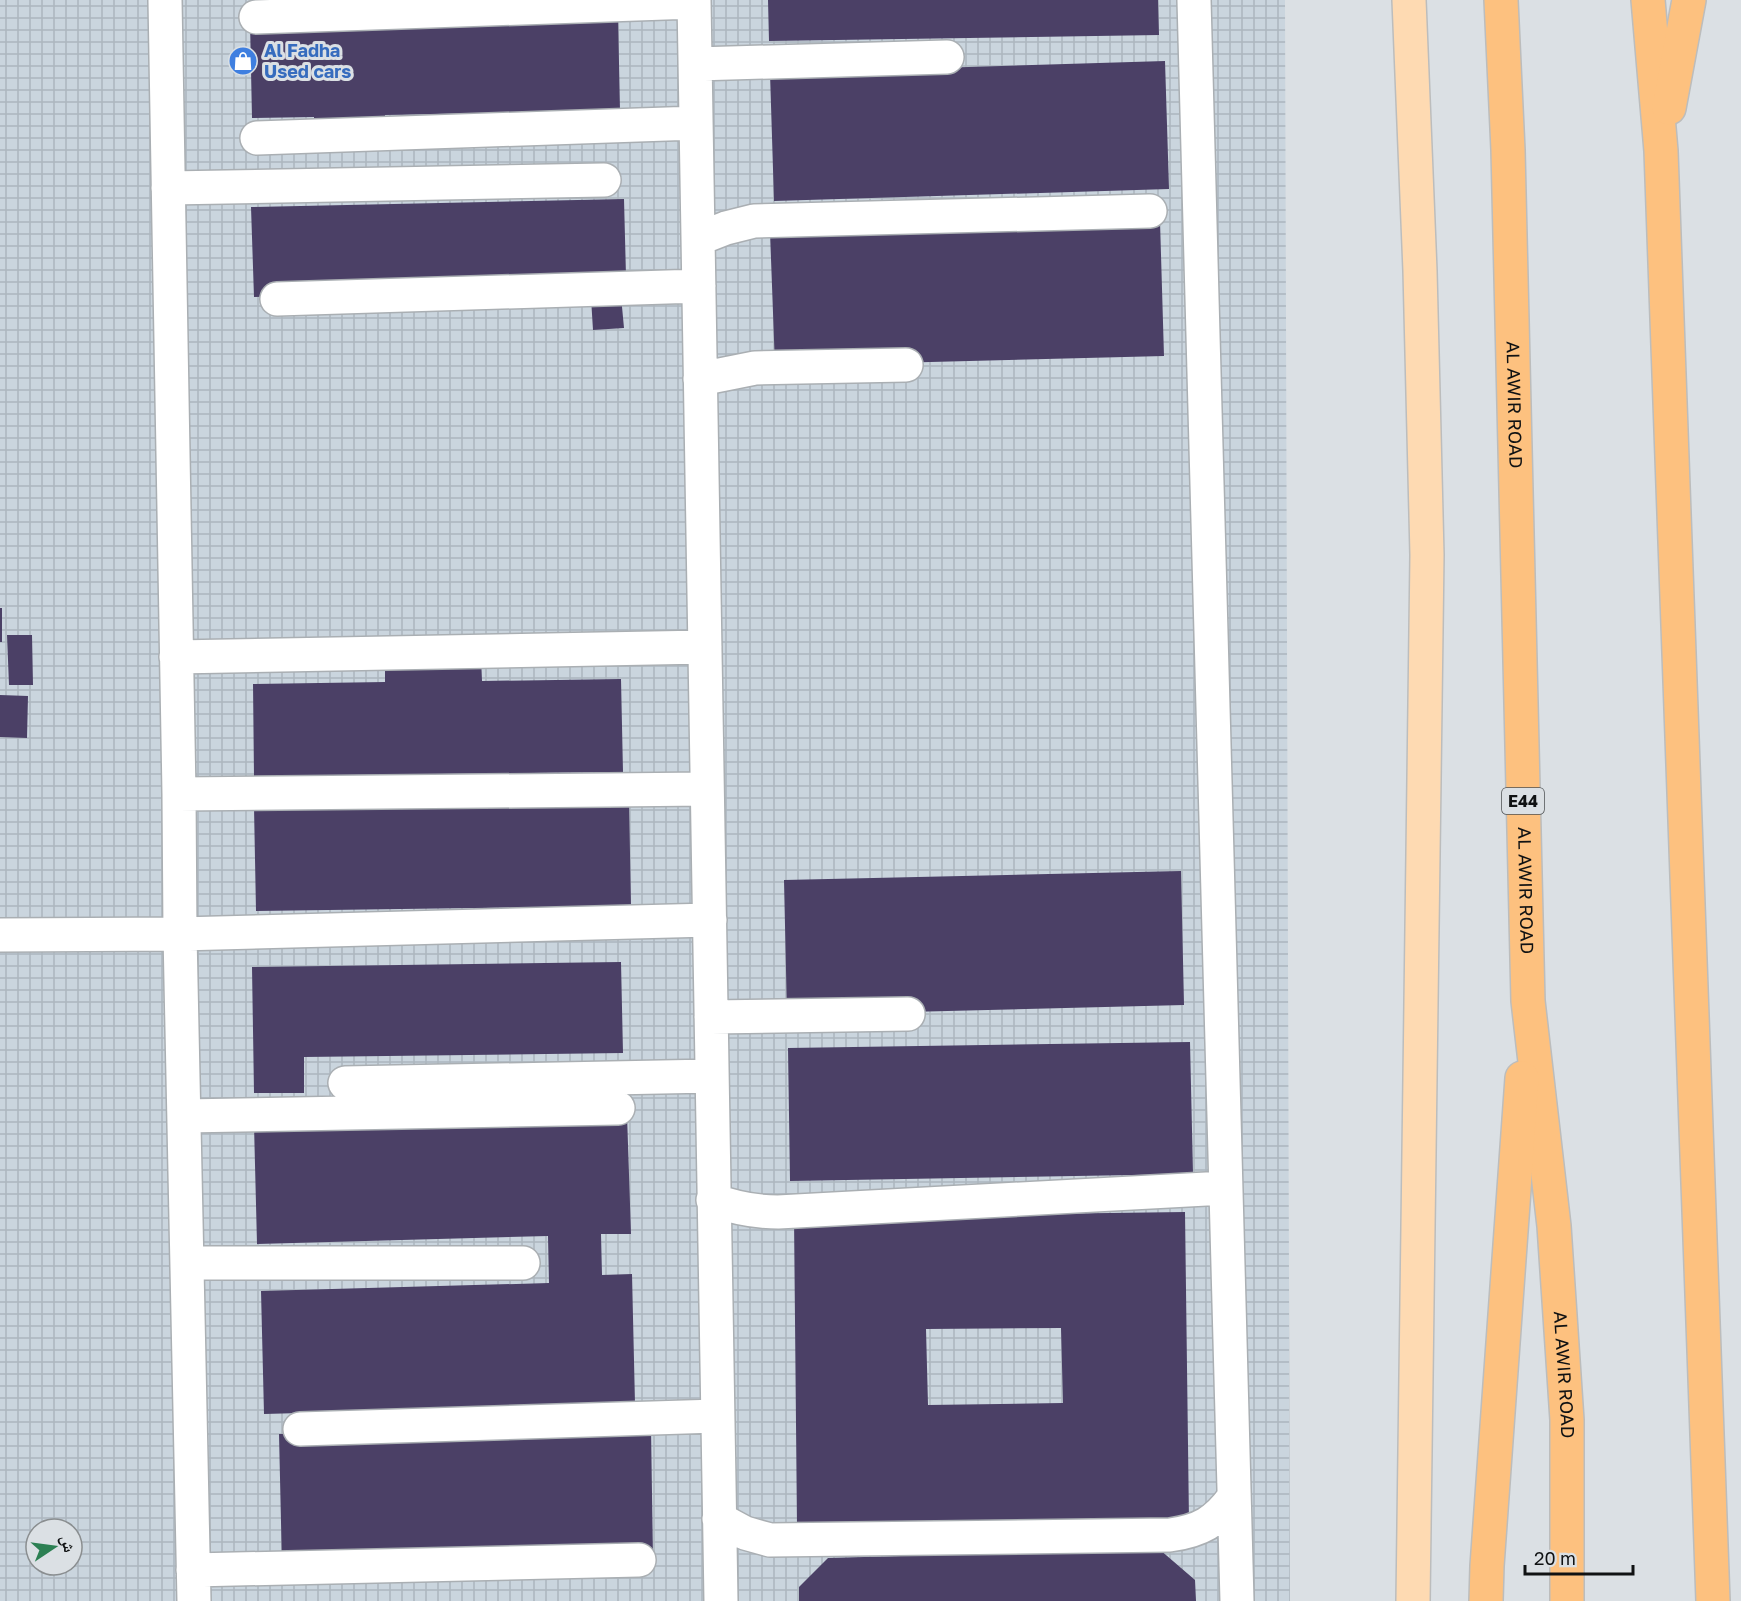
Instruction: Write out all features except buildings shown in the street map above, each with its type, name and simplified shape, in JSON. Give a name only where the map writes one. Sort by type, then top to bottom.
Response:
[{"type":"highway","name":"AL AWIR ROAD","points":[[1501,0],[1508,150],[1528,1001],[1554,1226],[1563,1352],[1567,1420],[1568,1601]]},
{"type":"highway","points":[[1648,0],[1661,151],[1713,1601]]},
{"type":"highway","points":[[1661,151],[1689,0]]},
{"type":"highway","points":[[1486,1601],[1487,1555],[1528,1001]]},
{"type":"main road","points":[[1409,0],[1420,271],[1427,555],[1413,1601]]},
{"type":"lane","points":[[165,0],[193,1585],[639,1560]]},
{"type":"lane","points":[[1194,0],[1236,1601]]},
{"type":"lane","points":[[256,17],[694,1],[721,1601]]},
{"type":"lane","points":[[696,64],[947,57]]},
{"type":"lane","points":[[257,138],[696,123]]},
{"type":"lane","points":[[168,188],[604,180]]},
{"type":"lane","points":[[698,239],[726,228],[754,221],[1150,211]]},
{"type":"lane","points":[[278,299],[699,286]]},
{"type":"lane","points":[[700,378],[755,368],[906,365]]},
{"type":"lane","points":[[176,657],[705,647]]},
{"type":"lane","points":[[179,794],[707,789]]},
{"type":"lane","points":[[0,934],[180,933],[710,920]]},
{"type":"lane","points":[[711,1017],[908,1014]]},
{"type":"lane","points":[[345,1083],[712,1076]]},
{"type":"lane","points":[[184,1116],[618,1108]]},
{"type":"lane","points":[[713,1200],[734,1208],[756,1212],[778,1212],[1225,1188]]},
{"type":"lane","points":[[187,1263],[523,1263]]},
{"type":"lane","points":[[300,1429],[717,1416]]},
{"type":"lane","points":[[719,1519],[744,1533],[770,1540],[1170,1535],[1190,1532],[1207,1524],[1222,1513],[1234,1497]]},
{"type":"shaded area","points":[[0,0],[1285,0],[1290,1601],[0,1601]]},
{"type":"place","name":"Al Fadha Used cars","points":[[243,61]]}]
